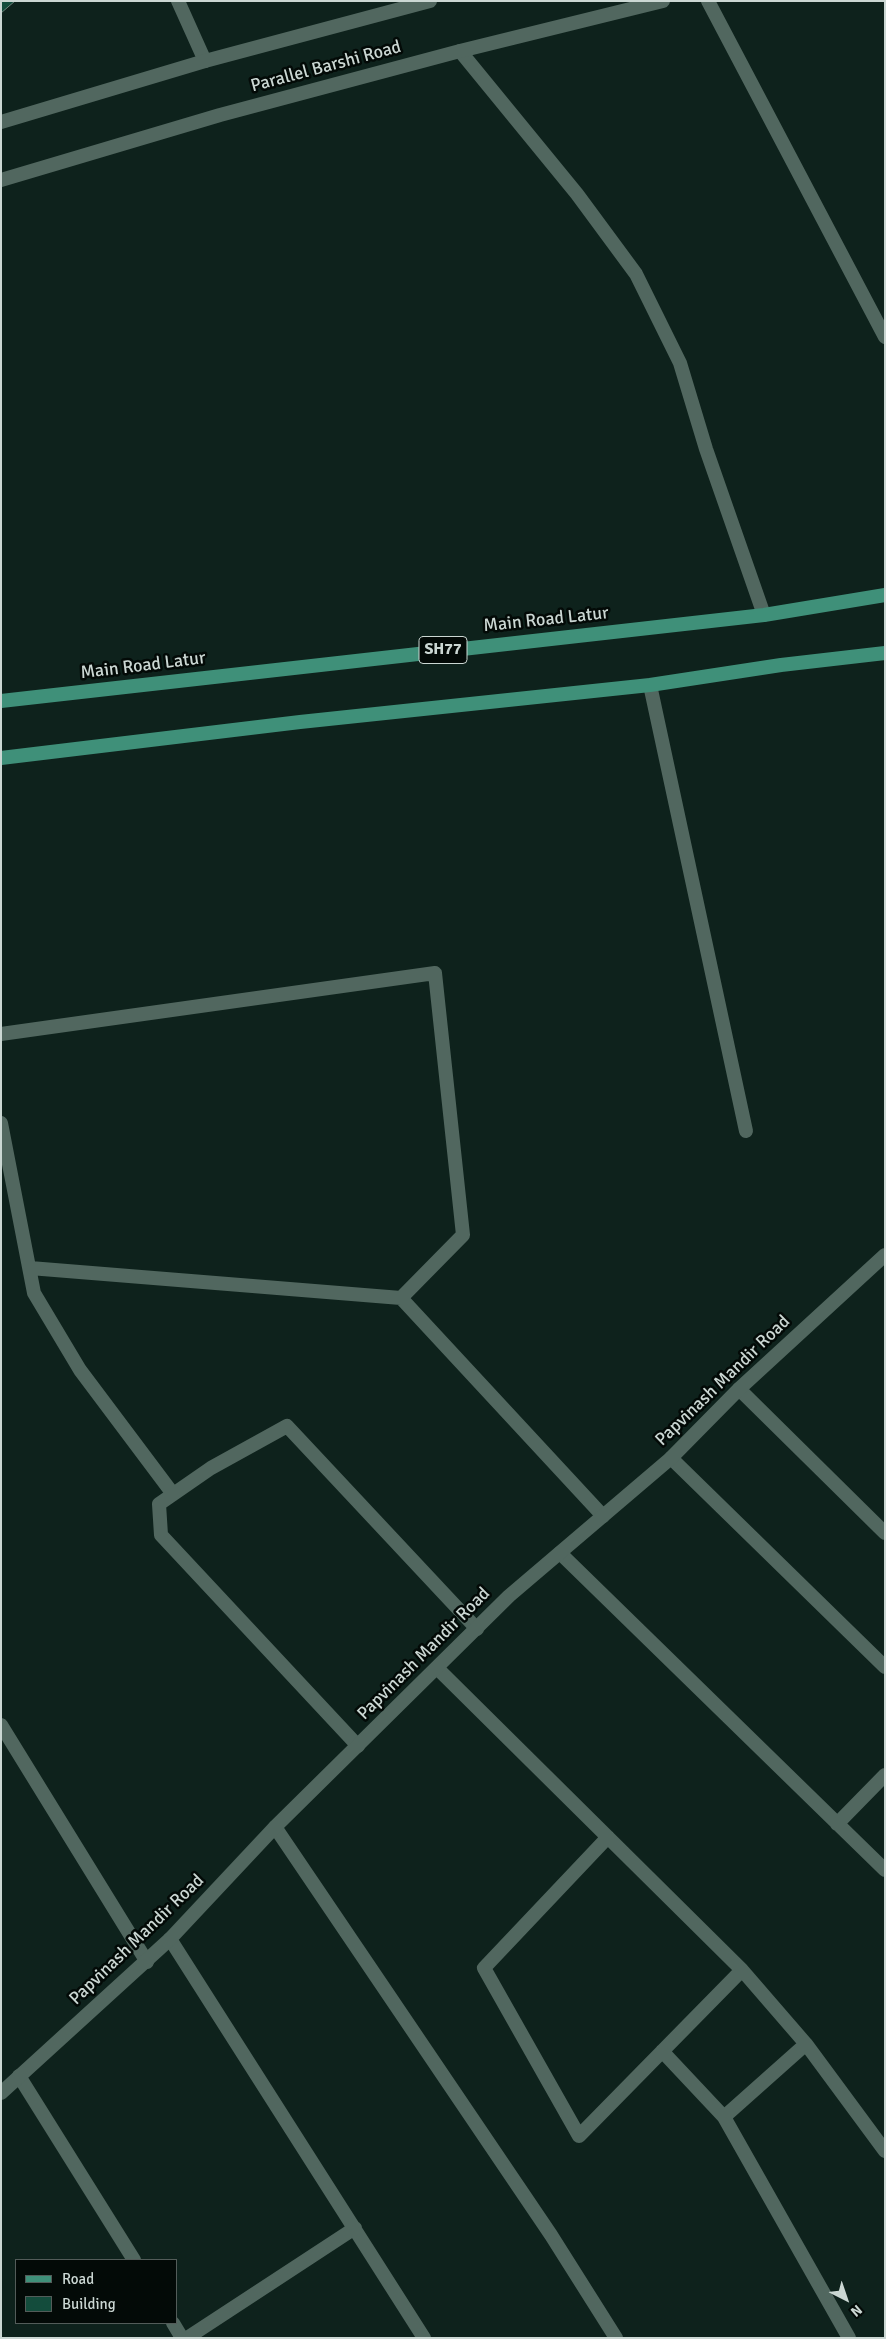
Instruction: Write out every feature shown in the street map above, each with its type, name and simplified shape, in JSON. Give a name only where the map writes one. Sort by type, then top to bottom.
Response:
[{"type":"main road","name":"Main Road Latur","points":[[1,701],[764,614],[885,595]]},
{"type":"main road","points":[[1,758],[300,722],[650,685],[781,665],[885,653]]},
{"type":"street","points":[[178,1],[205,61]]},
{"type":"street","points":[[1,122],[205,61],[430,1]]},
{"type":"street","name":"Parallel Barshi Road","points":[[1,180],[220,115],[460,51],[663,1]]},
{"type":"street","points":[[708,1],[885,337]]},
{"type":"street","points":[[460,51],[576,194],[636,274],[680,363],[706,449],[764,614]]},
{"type":"street","points":[[650,685],[746,1132]]},
{"type":"street","points":[[1,1034],[435,973],[463,1235],[401,1298]]},
{"type":"street","points":[[1,1124],[34,1293],[80,1370],[173,1494]]},
{"type":"street","name":"Papvinash Mandir Road","points":[[1,2093],[147,1962],[275,1827],[509,1596],[671,1458],[739,1389],[885,1255]]},
{"type":"street","points":[[30,1268],[401,1298],[603,1516]]},
{"type":"street","points":[[739,1389],[885,1533]]},
{"type":"street","points":[[358,1746],[161,1535],[159,1504],[210,1468],[287,1426],[476,1629]]},
{"type":"street","points":[[671,1458],[885,1667]]},
{"type":"street","points":[[560,1553],[885,1870]]},
{"type":"street","points":[[437,1668],[742,1970],[806,2044],[885,2151]]},
{"type":"street","points":[[2,1730],[147,1962]]},
{"type":"street","points":[[837,1824],[885,1775]]},
{"type":"street","points":[[275,1827],[551,2235],[616,2338]]},
{"type":"street","points":[[608,1837],[484,1968],[579,2136],[742,1970]]},
{"type":"street","points":[[170,1939],[424,2338]]},
{"type":"street","points":[[724,2117],[806,2044]]},
{"type":"street","points":[[662,2051],[724,2117],[849,2338]]},
{"type":"street","points":[[19,2076],[133,2259]]},
{"type":"street","points":[[187,2338],[355,2228]]},
{"type":"street","points":[[174,2324],[182,2338]]},
{"type":"building","points":[[1,1],[15,1],[1,13]]}]
